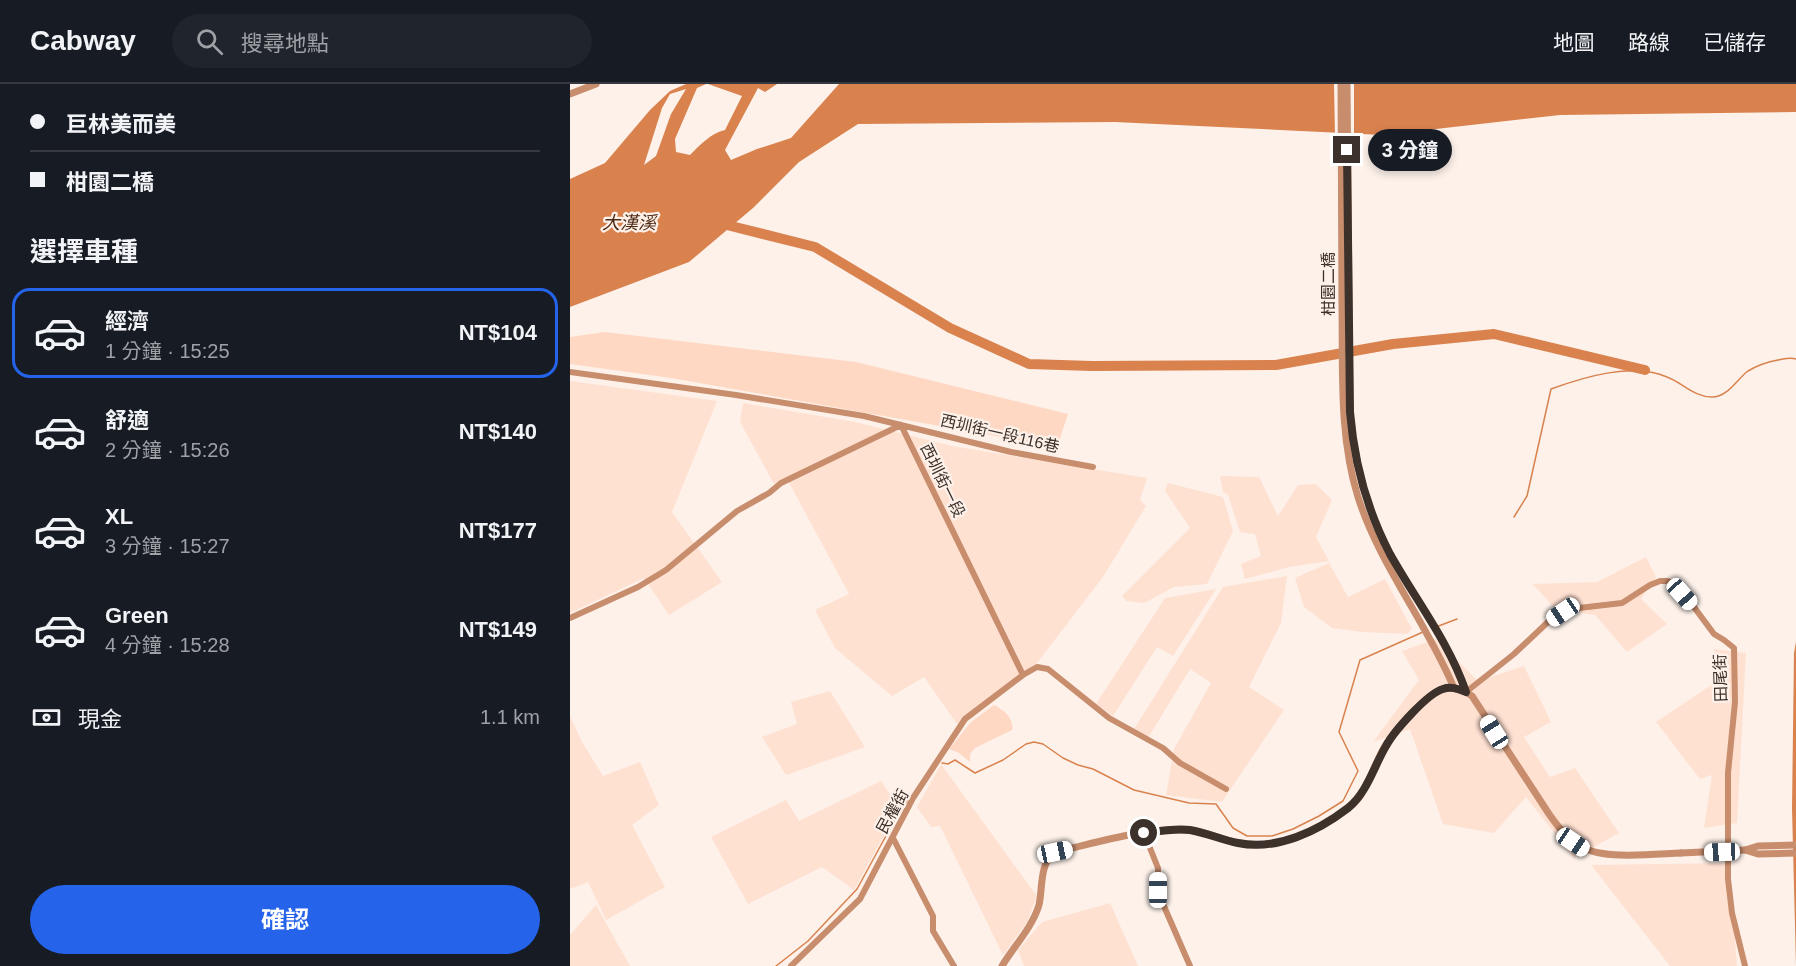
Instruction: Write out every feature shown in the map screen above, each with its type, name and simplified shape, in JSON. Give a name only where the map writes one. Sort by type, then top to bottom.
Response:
[{"type":"street","points":[[570,94],[596,84]]},
{"type":"street","name":"柑園二橋","points":[[1341,84],[1344,430],[1359,500],[1374,537],[1438,652],[1454,688]]},
{"type":"street","name":"柑園二橋","points":[[1347,84],[1350,412],[1354,454],[1385,543],[1426,612],[1466,692],[1472,696],[1549,814],[1573,842],[1584,849],[1606,854],[1745,850]]},
{"type":"street","name":"西圳街一段116巷","points":[[570,372],[736,395],[864,416],[1011,452],[1093,467]]},
{"type":"street","points":[[570,618],[638,587],[666,570],[737,511],[769,493],[781,483],[901,425]]},
{"type":"street","name":"西圳街一段","points":[[901,425],[1023,675]]},
{"type":"street","name":"田尾街","points":[[1466,692],[1514,654],[1549,621],[1563,612],[1622,603],[1660,581],[1673,584],[1714,634],[1734,648],[1735,702],[1728,773],[1728,879],[1744,966]]},
{"type":"street","points":[[1023,675],[1037,667],[1048,669],[1109,718],[1163,748],[1180,763],[1226,789]]},
{"type":"street","name":"民權街","points":[[791,966],[860,899],[914,798],[965,719],[1023,675]]},
{"type":"street","points":[[1002,966],[1032,923],[1040,901],[1044,864],[1055,852],[1144,833],[1187,830],[1238,843],[1256,845],[1283,842],[1332,820],[1358,798],[1387,743],[1410,715],[1435,693],[1444,688],[1466,692]]},
{"type":"street","points":[[1144,833],[1158,868],[1158,890],[1190,966]]},
{"type":"street","points":[[893,838],[933,916],[933,931],[954,966]]},
{"type":"street","points":[[1745,850],[1758,846],[1796,845]]},
{"type":"street","points":[[1745,850],[1758,854],[1796,853]]},
{"type":"shaded area","points":[[605,332],[856,362],[1068,414],[1057,447],[671,378],[570,364],[570,337]]},
{"type":"shaded area","points":[[570,381],[717,401],[672,512],[722,582],[669,615],[644,578],[570,613]]},
{"type":"shaded area","points":[[743,403],[855,422],[952,446],[1147,478],[1140,500],[1146,506],[1103,577],[1037,663],[957,724],[924,677],[892,696],[835,648],[815,610],[849,594],[786,477],[774,484],[740,422]]},
{"type":"shaded area","points":[[1220,476],[1259,477],[1278,516],[1298,485],[1316,484],[1332,500],[1316,537],[1329,561],[1289,567],[1245,579],[1241,564],[1261,556],[1255,534],[1240,532],[1228,495],[1223,492]]},
{"type":"shaded area","points":[[1168,483],[1223,497],[1233,531],[1207,584],[1174,587],[1144,603],[1126,601],[1122,596],[1190,528],[1165,491]]},
{"type":"shaded area","points":[[1646,557],[1656,577],[1641,599],[1667,624],[1627,652],[1595,615],[1555,609],[1533,584],[1597,582]]},
{"type":"shaded area","points":[[1329,563],[1348,597],[1385,579],[1412,629],[1407,634],[1332,628],[1304,607],[1295,578]]},
{"type":"shaded area","points":[[1287,576],[1281,623],[1249,687],[1284,710],[1222,802],[1166,795],[1174,749],[1211,683],[1190,669],[1148,738],[1134,729],[1223,587]]},
{"type":"shaded area","points":[[1216,589],[1173,656],[1157,647],[1113,716],[1096,704],[1165,598]]},
{"type":"shaded area","points":[[1436,639],[1478,681],[1524,666],[1551,722],[1524,737],[1550,777],[1575,768],[1619,833],[1574,858],[1526,797],[1494,833],[1443,824],[1410,729],[1373,742],[1419,680],[1402,651]]},
{"type":"shaded area","points":[[1714,649],[1746,653],[1737,823],[1704,828],[1712,775],[1700,779],[1656,722],[1719,680]]},
{"type":"shaded area","points":[[830,691],[865,747],[786,775],[762,737],[797,724],[791,702]]},
{"type":"shaded area","points":[[994,705],[1008,715],[1012,730],[975,748],[970,754],[970,762],[959,753],[949,749],[971,722]]},
{"type":"shaded area","points":[[570,716],[582,742],[603,776],[640,762],[659,805],[632,825],[665,887],[606,920],[588,882],[570,889]]},
{"type":"shaded area","points":[[941,764],[1037,896],[1027,922],[1003,955],[940,826],[931,827],[917,807]]},
{"type":"shaded area","points":[[881,781],[899,808],[854,890],[822,867],[748,904],[711,837],[786,800],[799,821]]},
{"type":"shaded area","points":[[1729,863],[1737,966],[1670,966],[1591,865]]},
{"type":"shaded area","points":[[1110,903],[1138,966],[1024,966],[1018,950],[1042,922]]},
{"type":"shaded area","points":[[596,905],[630,966],[570,966],[570,935]]},
{"type":"water","name":"大漢溪","points":[[686,84],[706,84],[697,88],[675,139],[676,152],[690,155],[710,137],[725,130],[742,96],[708,84],[777,84],[765,92],[758,88],[725,150],[731,160],[791,138],[839,84],[1796,84],[1796,112],[1560,115],[1383,135],[1115,122],[858,124],[799,162],[753,208],[689,262],[570,307],[570,179],[605,163],[650,110],[670,91]],"holes":[[[686,89],[671,114],[656,156],[644,165],[662,108],[670,94]]]},
{"type":"water","points":[[1796,642],[1796,966],[1792,808]]},
{"type":"pier","points":[[1334,84],[1354,84],[1354,136],[1335,135]]},
{"type":"waterway","points":[[719,223],[815,247],[950,328],[1029,364],[1276,365],[1393,344],[1494,334],[1645,370]]},
{"type":"waterway","points":[[1514,517],[1527,496],[1551,389],[1593,376],[1639,371],[1667,377],[1694,392],[1712,397],[1728,391],[1744,374],[1755,367],[1778,360],[1796,359]]},
{"type":"waterway","points":[[1436,627],[1457,619]]},
{"type":"waterway","points":[[942,763],[948,764],[955,760],[975,773],[1003,760],[1026,744],[1034,742],[1043,744],[1063,758],[1093,769],[1134,790],[1189,803],[1216,804],[1233,828],[1247,836],[1272,836],[1293,829],[1343,801],[1358,771],[1339,732],[1360,660],[1423,632]]},
{"type":"waterway","points":[[776,966],[808,941],[857,889],[910,796]]},
{"type":"route","points":[[1144,833],[1187,830],[1238,843],[1256,845],[1283,842],[1310,831],[1332,820],[1358,798],[1387,743],[1410,715],[1444,688],[1466,692],[1426,612],[1385,543],[1374,518],[1354,454],[1351,432],[1348,343],[1347,150]]}]
